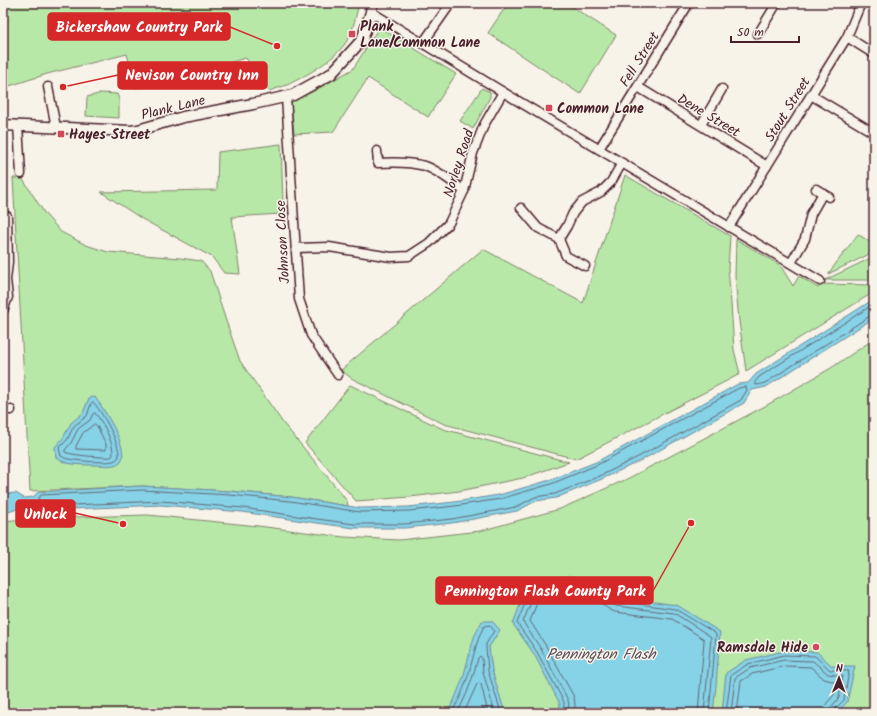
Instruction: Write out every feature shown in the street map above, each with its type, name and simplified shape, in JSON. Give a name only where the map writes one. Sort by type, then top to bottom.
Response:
[{"type":"street","points":[[423,43],[451,3]]},
{"type":"street","name":"Fell Street","points":[[599,149],[689,3]]},
{"type":"street","points":[[758,34],[777,3]]},
{"type":"street","name":"Stout Street","points":[[730,227],[847,37],[861,3]]},
{"type":"street","points":[[372,7],[423,43],[503,92],[820,281]]},
{"type":"street","name":"Plank Lane","points":[[3,125],[130,131],[183,117],[293,95],[330,74],[362,40],[372,7]]},
{"type":"street","points":[[847,37],[874,54]]},
{"type":"street","points":[[48,87],[56,128]]},
{"type":"street","name":"Dene Street","points":[[638,87],[767,166]]},
{"type":"street","points":[[701,125],[722,89]]},
{"type":"street","name":"Norley Road","points":[[296,248],[329,247],[391,256],[409,256],[429,243],[449,223],[464,191],[473,154],[484,125],[503,92]]},
{"type":"street","points":[[811,95],[871,131]]},
{"type":"street","name":"Johnson Close","points":[[286,97],[299,299],[311,335],[338,375]]},
{"type":"street","points":[[18,125],[21,174]]},
{"type":"street","points":[[377,151],[378,163],[404,163],[426,166],[464,191]]},
{"type":"street","points":[[559,239],[573,214],[582,202],[601,192],[612,182],[622,163]]},
{"type":"street","points":[[791,264],[805,239],[811,214],[823,193]]},
{"type":"street","points":[[521,208],[538,228],[559,239],[566,256],[585,266]]},
{"type":"street","points":[[3,311],[8,297],[6,280],[8,262],[5,232],[7,216]]},
{"type":"green space","points":[[3,3],[359,3],[350,35],[337,53],[321,66],[303,77],[287,85],[269,91],[246,58],[136,88],[127,54],[47,74],[3,88]]},
{"type":"green space","points":[[508,3],[566,3],[616,35],[580,94],[488,33]]},
{"type":"green space","points":[[379,27],[456,74],[428,117],[368,78],[333,132],[294,134],[291,101],[312,92],[353,69]]},
{"type":"green space","points":[[482,88],[490,92],[490,97],[473,129],[460,121]]},
{"type":"green space","points":[[102,93],[117,94],[119,99],[119,118],[86,116],[87,97]]},
{"type":"green space","points":[[281,144],[283,202],[281,214],[232,217],[240,274],[224,273],[212,257],[142,219],[101,192],[217,190],[218,152]]},
{"type":"green space","points":[[625,175],[730,236],[728,268],[734,350],[740,374],[576,459],[444,424],[351,378],[341,370],[483,249],[583,303]]},
{"type":"green space","points":[[13,178],[22,178],[45,214],[61,232],[86,245],[108,252],[201,261],[210,271],[240,361],[283,423],[340,492],[347,501],[348,506],[291,497],[230,491],[142,486],[30,491]]},
{"type":"green space","points":[[858,234],[871,243],[874,240],[874,252],[828,274]]},
{"type":"green space","points":[[736,239],[780,265],[793,286],[799,276],[818,288],[821,284],[874,285],[874,292],[746,371],[735,277]]},
{"type":"green space","points":[[874,256],[874,280],[825,280],[873,257]]},
{"type":"green space","points":[[874,339],[874,713],[3,713],[3,521],[35,518],[148,515],[258,526],[344,537],[399,540],[480,531],[560,509],[627,479],[767,405],[831,368]]},
{"type":"green space","points":[[350,385],[443,429],[569,462],[523,478],[459,491],[410,497],[356,501],[305,443]]},
{"type":"water","points":[[874,299],[874,318],[766,387],[752,390],[744,403],[642,460],[602,479],[556,498],[536,501],[517,511],[452,523],[405,528],[354,528],[242,512],[161,505],[50,510],[41,506],[29,505],[3,513],[3,494],[16,493],[24,498],[33,497],[38,492],[142,486],[230,491],[291,497],[360,508],[408,507],[499,495],[550,480],[596,462],[738,384],[748,383],[756,374]]},
{"type":"water","points":[[95,397],[119,438],[123,455],[121,461],[116,465],[105,466],[81,465],[63,462],[56,458],[55,447],[63,438],[71,423],[83,413],[89,398]]},
{"type":"water","name":"Pennington Flash","points":[[569,576],[594,580],[619,597],[677,605],[720,632],[713,713],[558,713],[560,704],[534,654],[513,624],[524,594],[545,579]]},
{"type":"water","points":[[482,621],[492,621],[500,630],[489,647],[492,670],[504,710],[503,713],[446,713],[453,703],[463,678],[474,637]]},
{"type":"water","points":[[784,651],[817,652],[832,666],[855,666],[847,702],[837,713],[722,713],[726,673],[746,660]]},
{"type":"place","name":"Plank Lane/Common Lane","points":[[352,34]]},
{"type":"place","name":"Bickershaw Country Park","points":[[277,46]]},
{"type":"place","name":"Nevison Country Inn","points":[[63,87]]},
{"type":"place","name":"Common Lane","points":[[549,108]]},
{"type":"place","name":"Hayes Street","points":[[61,134]]},
{"type":"place","name":"Pennington Flash County Park","points":[[691,523]]},
{"type":"place","name":"Unlock","points":[[123,524]]},
{"type":"place","name":"Ramsdale Hide","points":[[816,647]]}]
